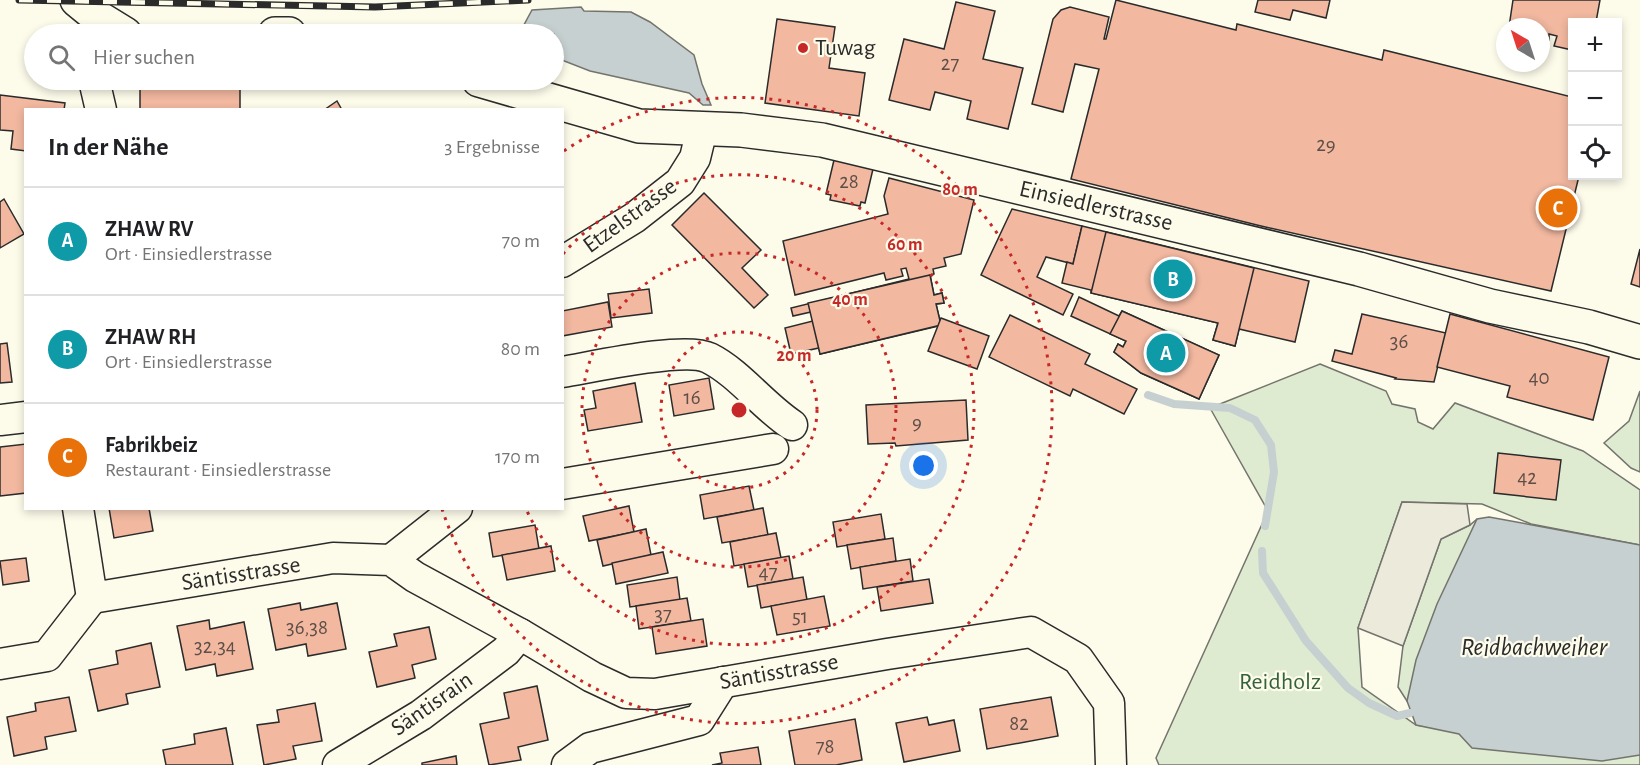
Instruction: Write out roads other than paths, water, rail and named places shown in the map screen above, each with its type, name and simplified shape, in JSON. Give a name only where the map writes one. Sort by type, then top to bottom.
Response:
[{"type":"main road","name":"Einsiedlerstrasse","points":[[514,90],[639,126],[741,130],[822,140],[1359,269],[1490,306],[1589,327],[1640,342]]},
{"type":"street","points":[[96,90],[101,108]]},
{"type":"street","name":"Etzelstrasse","points":[[564,261],[634,218],[681,182],[695,158],[702,129]]},
{"type":"street","points":[[564,372],[673,354],[707,357],[725,368],[776,415],[792,425]]},
{"type":"street","points":[[0,420],[24,417]]},
{"type":"street","points":[[564,484],[773,449]]},
{"type":"street","points":[[0,664],[47,656],[92,598],[78,510]]},
{"type":"street","points":[[391,560],[454,510]]},
{"type":"street","name":"Säntisstrasse","points":[[92,598],[333,558],[391,560],[415,577],[626,693],[655,694],[1031,632],[1078,659],[1109,703],[1111,765]]},
{"type":"street","name":"Säntisrain","points":[[338,765],[421,715],[506,651],[520,634]]},
{"type":"street","points":[[567,765],[590,748],[699,720],[723,682]]},
{"type":"water","points":[[581,7],[584,11],[631,12],[650,22],[694,55],[711,105],[703,105],[689,93],[590,71],[564,61],[564,24],[524,24],[532,10]]},
{"type":"water","name":"Reidbachweiher","points":[[1489,517],[1640,545],[1640,755],[1602,761],[1472,748],[1459,734],[1416,725],[1407,701],[1416,660],[1437,604],[1477,519]]},
{"type":"waterway","points":[[1148,395],[1174,404],[1230,408],[1255,420],[1271,445],[1274,472],[1265,526]]},
{"type":"waterway","points":[[1262,551],[1263,573],[1306,641],[1348,688],[1369,703],[1397,716],[1410,713]]},
{"type":"railway","points":[[19,0],[375,7],[528,0]]},
{"type":"place","name":"Tuwag","points":[[803,48]]},
{"type":"place","name":"Fabrikbeiz","points":[[1558,208]]},
{"type":"place","name":"ZHAW RH","points":[[1173,279]]},
{"type":"place","name":"ZHAW RV","points":[[1166,353]]},
{"type":"park label","name":"Reidholz","points":[[1280,682]]}]
